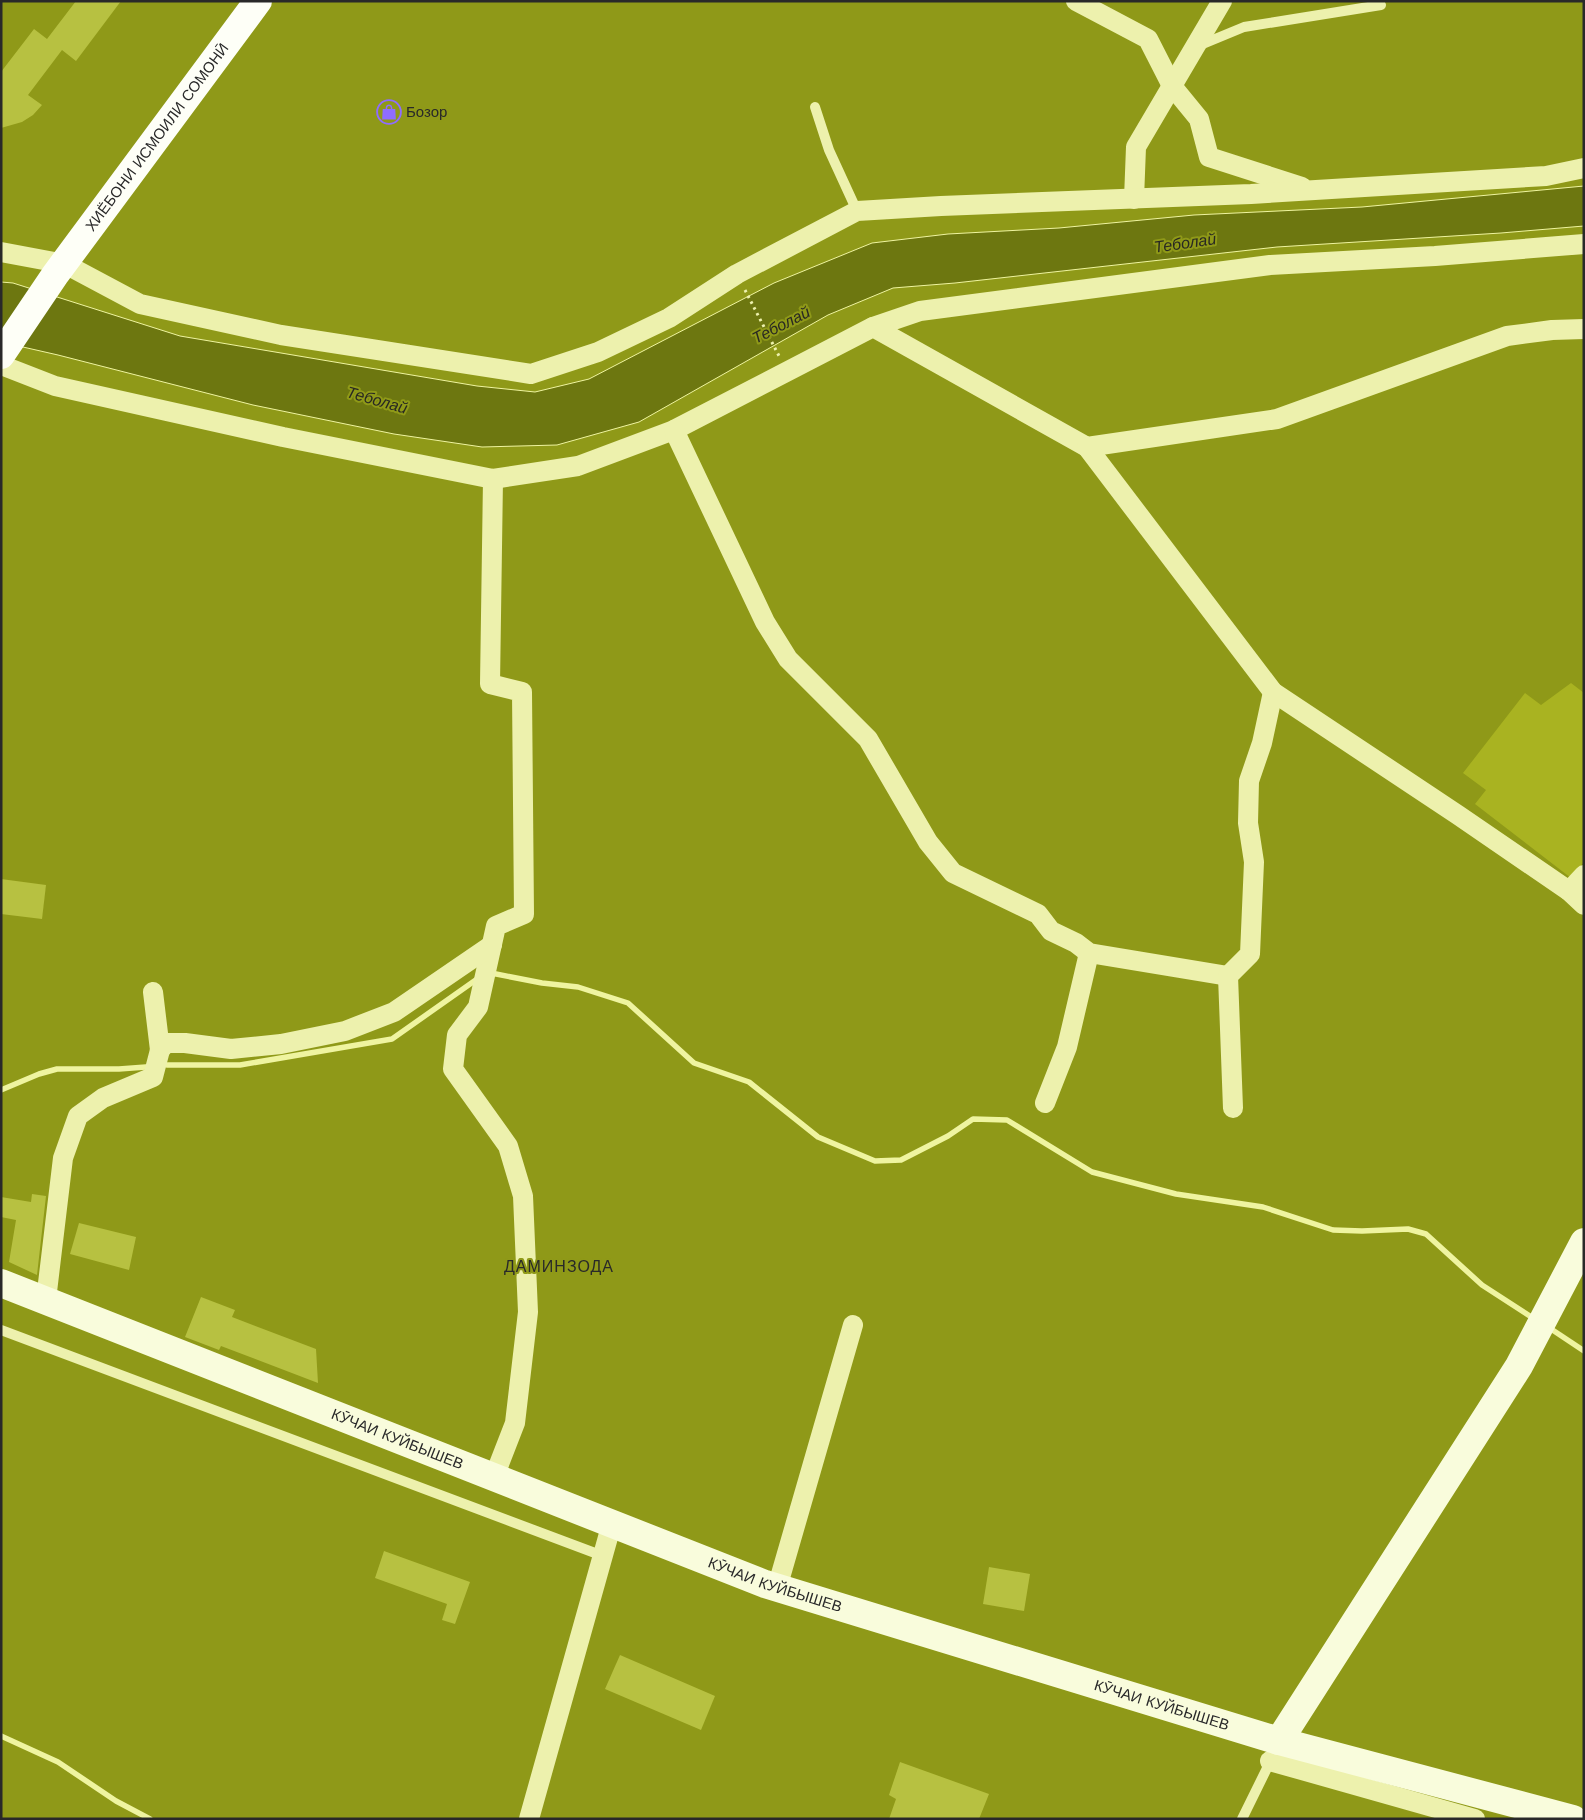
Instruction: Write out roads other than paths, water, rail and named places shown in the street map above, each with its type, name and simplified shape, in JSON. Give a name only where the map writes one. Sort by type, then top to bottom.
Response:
[{"type":"main road","name":"ХИЁБОНИ ИСМОИЛИ СОМОНӢ","points":[[1,355],[60,269],[258,1]]},
{"type":"main road","points":[[1275,1751],[1514,1374],[1584,1242]]},
{"type":"main road","name":"КӮЧАИ КУЙБЫШЕВ","points":[[1,1283],[777,1588],[1275,1751],[1573,1819]]},
{"type":"street","points":[[1076,1],[1148,39],[1172,86],[1199,119],[1209,156],[1313,190]]},
{"type":"street","points":[[1134,199],[1136,148],[1222,1]]},
{"type":"street","points":[[1,252],[60,269],[140,304],[281,335],[531,374],[598,352],[669,318],[737,274],[857,212],[941,206],[1313,190],[1546,176],[1584,168]]},
{"type":"street","points":[[1,365],[55,386],[283,438],[493,479],[578,466],[674,430],[873,327],[920,311],[1270,264],[1435,256],[1584,244]]},
{"type":"street","points":[[873,327],[1087,448],[1273,692],[1458,814],[1569,891],[1584,905]]},
{"type":"street","points":[[1087,448],[1277,419],[1507,336],[1552,330],[1584,329]]},
{"type":"street","points":[[674,430],[765,622],[788,659],[868,739],[928,842],[953,873],[1038,914],[1051,931],[1076,943],[1089,953],[1228,976]]},
{"type":"street","points":[[493,479],[490,684],[522,692],[524,914],[496,926],[478,1007],[457,1035],[453,1069],[508,1146],[523,1196],[528,1312],[515,1423],[494,1477]]},
{"type":"street","points":[[1233,1108],[1228,976],[1250,954],[1254,862],[1248,823],[1249,781],[1262,743],[1273,692]]},
{"type":"street","points":[[1569,891],[1584,875]]},
{"type":"street","points":[[1045,1103],[1067,1047],[1089,953]]},
{"type":"street","points":[[160,1050],[166,1043],[185,1043],[231,1049],[281,1044],[345,1031],[394,1012],[490,954]]},
{"type":"street","points":[[46,1300],[63,1158],[78,1116],[103,1098],[152,1077],[160,1050],[154,992]]},
{"type":"street","points":[[777,1588],[853,1325]]},
{"type":"street","points":[[529,1819],[612,1523]]},
{"type":"street","points":[[1275,1751],[1475,1819]]},
{"type":"lane","points":[[1195,47],[1244,27],[1381,5]]},
{"type":"lane","points":[[815,106],[829,150],[857,212]]},
{"type":"lane","points":[[1,1330],[603,1556]]},
{"type":"lane","points":[[1242,1819],[1275,1751]]},
{"type":"water","name":"Теболай","points":[[1584,186],[1584,226],[1277,247],[955,283],[893,288],[828,315],[639,422],[557,445],[482,447],[394,434],[253,405],[1,342],[1,282],[13,283],[180,336],[477,386],[535,392],[589,379],[774,283],[872,243],[948,234],[1059,228],[1194,215],[1362,207]]},
{"type":"waterway","points":[[491,973],[542,983],[578,987],[628,1003],[694,1063],[749,1082],[818,1137],[875,1161],[901,1160],[948,1136],[973,1119],[1007,1120],[1092,1172],[1176,1194],[1263,1207],[1333,1230],[1408,1229],[1426,1234],[1482,1285],[1536,1320]]},
{"type":"waterway","points":[[167,1065],[240,1065],[392,1039],[480,977]]},
{"type":"waterway","points":[[1,1090],[39,1074],[57,1069],[146,1067]]},
{"type":"waterway","points":[[1548,1327],[1584,1351]]},
{"type":"waterway","points":[[1,1736],[58,1762],[116,1801],[150,1819]]},
{"type":"place","name":"Бозор","points":[[389,112]]},
{"type":"district","name":"ДАМИНЗОДА","points":[[559,1266]]}]
